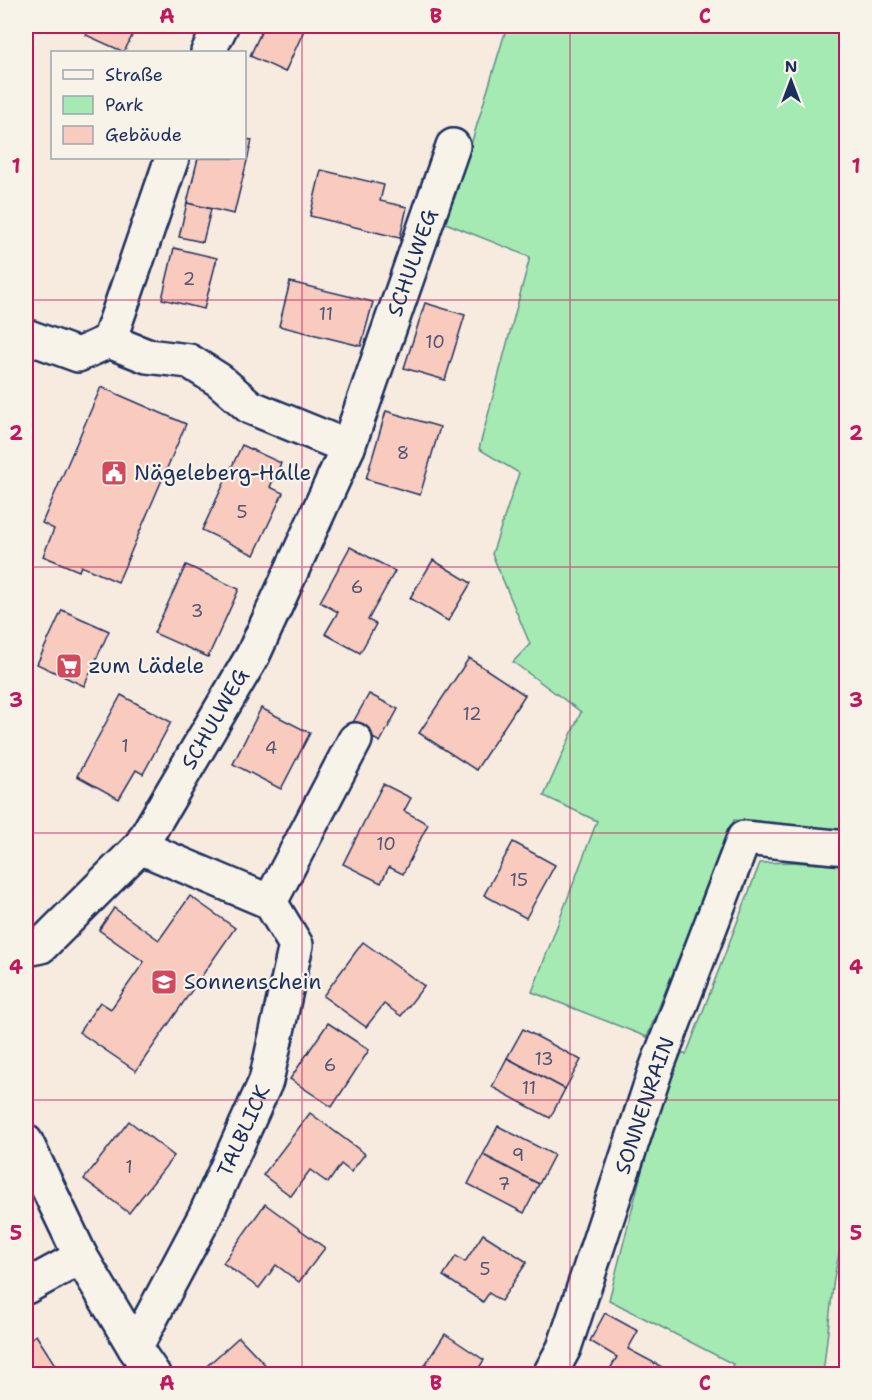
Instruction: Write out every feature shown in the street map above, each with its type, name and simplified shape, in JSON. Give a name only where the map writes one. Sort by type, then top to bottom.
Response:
[{"type":"street","points":[[208,51],[220,26]]},
{"type":"street","name":"SCHULWEG","points":[[26,949],[41,946],[140,847],[253,655],[348,447],[453,146]]},
{"type":"street","points":[[109,341],[172,159]]},
{"type":"street","points":[[26,336],[78,355],[109,341],[147,356],[189,361],[219,380],[250,407],[348,447]]},
{"type":"street","points":[[140,847],[270,902],[355,740]]},
{"type":"street","name":"SONNENRAIN","points":[[550,1374],[564,1348],[656,1069],[744,838],[846,848]]},
{"type":"street","name":"TALBLICK","points":[[144,1361],[205,1216],[266,1081],[296,945],[270,902]]},
{"type":"street","points":[[26,1142],[81,1257],[144,1361]]},
{"type":"street","points":[[26,1287],[81,1257]]},
{"type":"green space","points":[[507,26],[846,26],[846,832],[734,820],[647,1037],[532,992],[597,821],[544,796],[581,712],[513,662],[530,644],[492,554],[519,473],[479,449],[530,257],[443,222],[455,197]]},
{"type":"green space","points":[[791,862],[846,866],[846,1221],[834,1278],[823,1374],[728,1374],[733,1364],[609,1300],[673,1048],[686,1055],[760,863]]},
{"type":"building","points":[[91,26],[137,26],[124,51],[86,35]]},
{"type":"building","points":[[264,26],[306,26],[285,72],[250,56]]},
{"type":"building","points":[[246,139],[252,140],[234,214],[187,203],[198,159],[246,159]]},
{"type":"building","points":[[321,170],[384,185],[380,201],[407,207],[400,238],[310,216]]},
{"type":"building","points":[[187,203],[211,209],[203,242],[179,237]]},
{"type":"building","points":[[174,248],[217,258],[204,309],[162,299]]},
{"type":"building","points":[[290,282],[373,302],[361,346],[279,326]]},
{"type":"building","points":[[425,303],[465,315],[445,380],[404,368]]},
{"type":"building","name":"Nägeleberg-Halle","points":[[101,387],[186,424],[118,582],[81,566],[79,571],[43,556],[54,529],[42,523]]},
{"type":"building","points":[[386,411],[440,427],[420,495],[366,479]]},
{"type":"building","points":[[242,445],[281,463],[270,487],[283,493],[254,555],[202,530]]},
{"type":"building","points":[[350,547],[395,571],[368,620],[376,624],[360,653],[325,634],[338,612],[320,602]]},
{"type":"building","points":[[433,560],[471,583],[448,621],[410,598]]},
{"type":"building","points":[[186,565],[239,589],[208,657],[154,633]]},
{"type":"building","points":[[62,610],[109,631],[84,686],[37,664]]},
{"type":"building","points":[[469,658],[525,695],[476,770],[419,733]]},
{"type":"building","points":[[369,694],[398,709],[380,742],[351,726]]},
{"type":"building","points":[[121,695],[171,722],[143,774],[136,770],[119,799],[77,776]]},
{"type":"building","points":[[261,708],[310,733],[281,789],[233,764]]},
{"type":"building","points":[[383,784],[411,798],[404,811],[428,824],[403,874],[389,867],[381,883],[343,864]]},
{"type":"building","points":[[513,842],[555,865],[526,918],[484,895]]},
{"type":"building","name":"Sonnenschein","points":[[190,896],[235,928],[136,1071],[79,1032],[100,1002],[111,1009],[144,962],[99,930],[114,908],[159,940]]},
{"type":"building","points":[[363,942],[424,986],[401,1016],[384,1004],[366,1027],[323,996]]},
{"type":"building","points":[[328,1023],[369,1050],[332,1107],[290,1079]]},
{"type":"building","points":[[523,1029],[581,1060],[565,1089],[507,1058]]},
{"type":"building","points":[[507,1058],[565,1089],[550,1118],[492,1087]]},
{"type":"building","points":[[310,1113],[365,1154],[351,1172],[341,1164],[328,1183],[310,1170],[291,1196],[263,1175]]},
{"type":"building","points":[[129,1121],[174,1156],[129,1213],[84,1179]]},
{"type":"building","points":[[498,1126],[554,1155],[539,1184],[483,1155]]},
{"type":"building","points":[[483,1155],[539,1184],[524,1213],[468,1184]]},
{"type":"building","points":[[265,1204],[325,1248],[299,1282],[276,1265],[259,1288],[223,1263]]},
{"type":"building","points":[[483,1234],[527,1262],[501,1301],[489,1293],[483,1302],[443,1276],[456,1256],[465,1262]]},
{"type":"building","points":[[605,1313],[638,1331],[628,1349],[675,1374],[607,1374],[617,1357],[590,1341]]},
{"type":"building","points":[[445,1334],[484,1360],[475,1374],[419,1374]]},
{"type":"building","points":[[36,1335],[61,1374],[26,1374],[26,1342]]},
{"type":"building","points":[[239,1337],[274,1374],[198,1374]]},
{"type":"place","name":"Nägeleberg-Halle","points":[[114,473]]},
{"type":"place","name":"zum Lädele","points":[[69,666]]},
{"type":"place","name":"Sonnenschein","points":[[164,982]]}]
